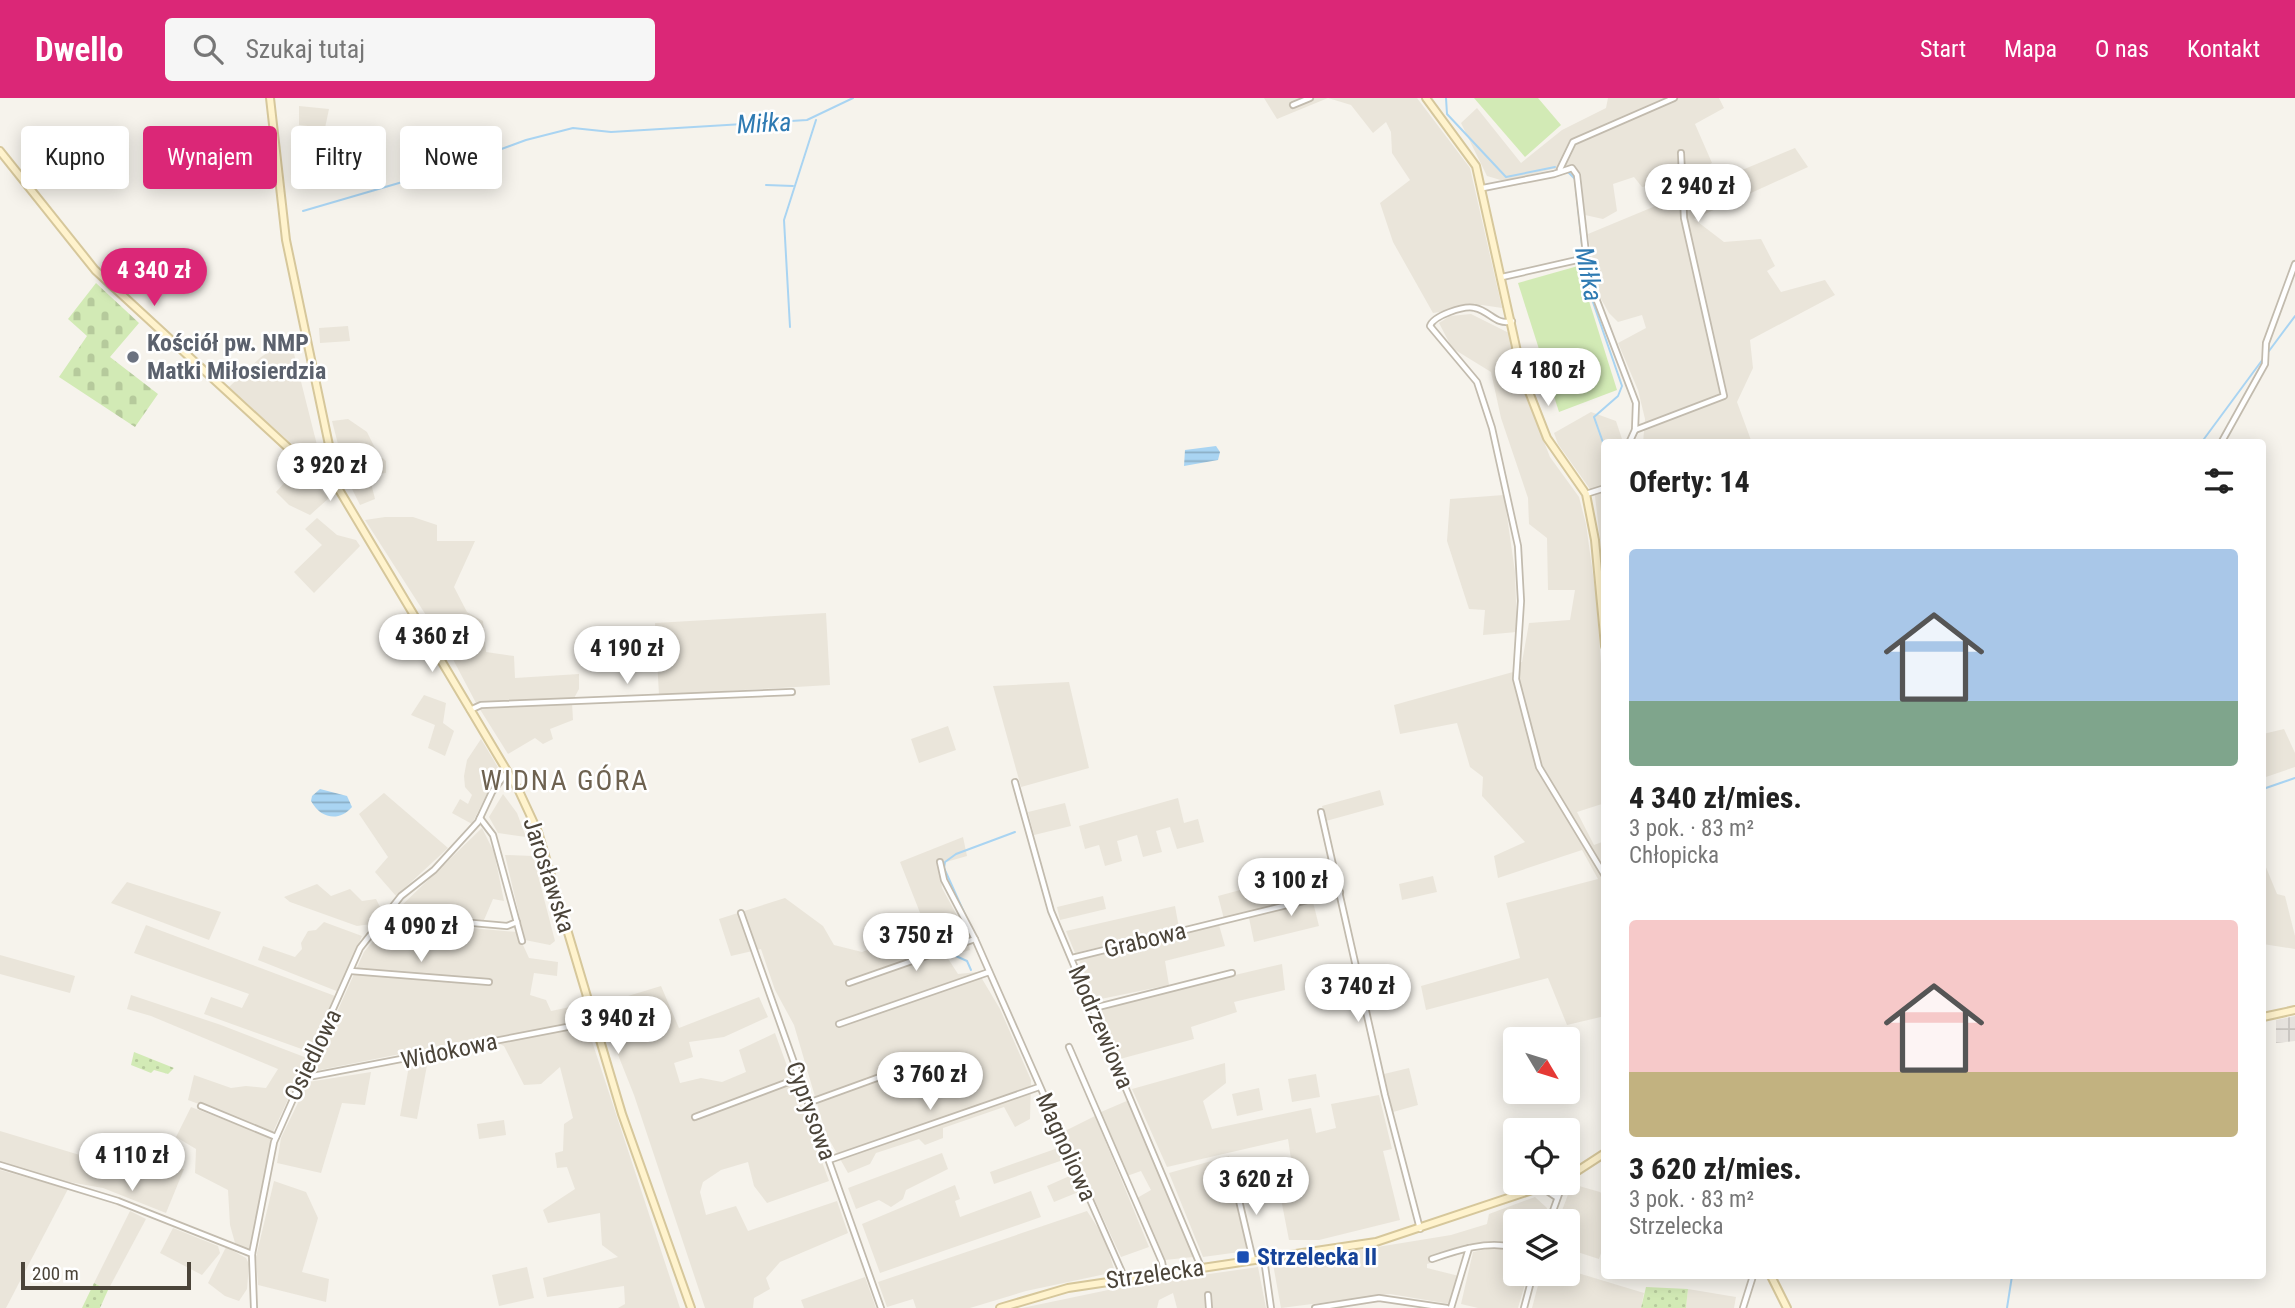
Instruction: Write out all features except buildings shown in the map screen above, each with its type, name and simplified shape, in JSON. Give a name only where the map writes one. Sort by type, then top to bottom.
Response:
[{"type":"street","name":"Jarosławska","points":[[270,98],[286,240],[331,468],[338,488],[358,525],[507,772],[538,832],[626,1126],[691,1308]]},
{"type":"street","points":[[1293,105],[1310,98]]},
{"type":"street","points":[[1426,98],[1476,166],[1522,374],[1547,438],[1586,494],[1595,540],[1601,596]]},
{"type":"street","points":[[1483,188],[1554,174],[1560,169],[1573,142],[1674,98]]},
{"type":"street","points":[[0,152],[87,260],[127,302],[309,467],[317,470],[331,468]]},
{"type":"street","points":[[1635,430],[1724,397],[1684,218],[1681,153]]},
{"type":"street","points":[[1560,169],[1572,168],[1577,175],[1589,280],[1636,403],[1635,430],[1631,439]]},
{"type":"street","points":[[1502,277],[1585,259]]},
{"type":"street","points":[[2223,439],[2267,359],[2265,351],[2272,323],[2295,264]]},
{"type":"street","points":[[1512,321],[1496,320],[1476,308],[1470,308],[1437,317],[1430,326],[1477,382],[1492,428],[1518,547],[1521,601],[1517,679],[1539,766],[1601,869]]},
{"type":"street","points":[[1586,494],[1601,489]]},
{"type":"street","points":[[470,710],[481,705],[572,699],[792,692]]},
{"type":"street","name":"Osiedlowa","points":[[254,1308],[252,1254],[275,1137],[360,948],[401,896],[461,844],[507,772]]},
{"type":"street","name":"Modrzewiowa","points":[[1015,782],[1051,911],[1202,1267]]},
{"type":"street","points":[[1321,812],[1385,1095],[1420,1229]]},
{"type":"street","points":[[480,818],[493,835],[522,941]]},
{"type":"street","name":"Magnoliowa","points":[[940,862],[944,880],[975,939],[1125,1279]]},
{"type":"street","name":"Grabowa","points":[[1072,958],[1340,892]]},
{"type":"street","points":[[388,912],[394,916],[507,926],[517,922]]},
{"type":"street","name":"Cyprysowa","points":[[741,913],[881,1308]]},
{"type":"street","points":[[849,983],[975,939]]},
{"type":"street","points":[[351,971],[489,982]]},
{"type":"street","points":[[839,1024],[989,972]]},
{"type":"street","points":[[1094,1008],[1231,973]]},
{"type":"street","points":[[2266,1016],[2295,1010]]},
{"type":"street","name":"Widokowa","points":[[305,1073],[313,1076],[385,1064],[593,1022]]},
{"type":"street","points":[[1069,1047],[1163,1262],[1164,1273]]},
{"type":"street","points":[[808,1102],[932,1058]]},
{"type":"street","points":[[695,1117],[799,1078]]},
{"type":"street","points":[[829,1160],[1039,1087]]},
{"type":"street","points":[[201,1106],[275,1137]]},
{"type":"street","points":[[1580,1169],[1601,1156]]},
{"type":"street","points":[[0,1165],[118,1201],[252,1254]]},
{"type":"street","points":[[1234,1179],[1253,1261]]},
{"type":"street","name":"Strzelecka","points":[[1000,1308],[1068,1288],[1376,1242],[1518,1195]]},
{"type":"street","points":[[1552,1195],[1556,1198]]},
{"type":"street","points":[[1553,1209],[1557,1195]]},
{"type":"street","points":[[1432,1259],[1469,1248],[1503,1245]]},
{"type":"street","points":[[1315,1308],[1378,1298],[1449,1308],[1469,1248]]},
{"type":"street","points":[[1264,1259],[1271,1308]]},
{"type":"street","points":[[1743,1308],[1752,1279]]},
{"type":"street","points":[[1772,1279],[1787,1308]]},
{"type":"street","points":[[1524,1308],[1530,1286]]},
{"type":"street","points":[[1208,1295],[1209,1308]]},
{"type":"street","points":[[1363,1300],[1363,1308]]},
{"type":"shaded area","points":[[1264,98],[1328,98],[1277,119]]},
{"type":"shaded area","points":[[1328,98],[1417,98],[1470,168],[1502,308],[1482,305],[1433,313],[1393,242],[1380,203],[1410,180],[1392,153],[1391,132],[1386,122],[1373,133],[1351,105]]},
{"type":"shaded area","points":[[1608,98],[1719,98],[1724,108],[1695,124],[1712,163],[1675,182],[1642,187],[1634,177],[1613,184],[1617,211],[1603,219],[1585,215],[1581,173],[1553,169],[1504,181],[1487,176],[1461,123],[1477,108],[1521,163],[1562,130],[1606,108]]},
{"type":"shaded area","points":[[299,106],[329,109],[325,126],[299,125]]},
{"type":"shaded area","points":[[1795,148],[1808,167],[1694,219],[1724,242],[1761,239],[1775,266],[1767,271],[1781,292],[1825,280],[1835,295],[1750,340],[1753,368],[1737,402],[1751,439],[1643,439],[1645,419],[1638,390],[1618,343],[1646,328],[1642,315],[1618,322],[1609,313],[1596,290],[1588,234]]},
{"type":"shaded area","points":[[1471,314],[1511,334],[1525,394],[1550,457],[1579,497],[1586,524],[1596,597],[1601,664],[1601,804],[1577,812],[1594,845],[1601,842],[1601,1017],[1567,1025],[1548,978],[1426,1010],[1421,986],[1520,958],[1506,903],[1598,879],[1582,850],[1498,878],[1494,856],[1525,842],[1482,796],[1483,777],[1470,767],[1457,723],[1400,734],[1394,705],[1513,672],[1513,664],[1522,662],[1529,623],[1570,620],[1575,590],[1548,590],[1547,538],[1529,524],[1528,498],[1501,418],[1491,372],[1452,348],[1439,323],[1450,316]]},
{"type":"shaded area","points":[[348,326],[350,341],[320,343],[319,328]]},
{"type":"shaded area","points":[[290,338],[318,449],[314,458],[294,446],[229,387],[261,357]]},
{"type":"shaded area","points":[[1591,412],[1616,421],[1622,439],[1601,439],[1601,547],[1595,496],[1558,444],[1554,433]]},
{"type":"shaded area","points":[[348,419],[367,432],[378,454],[386,461],[386,473],[369,475],[375,499],[360,505],[347,479],[332,421]]},
{"type":"shaded area","points":[[299,467],[329,498],[310,515],[289,505],[276,492]]},
{"type":"shaded area","points":[[1504,495],[1515,572],[1517,632],[1483,635],[1485,610],[1469,609],[1447,541],[1450,499]]},
{"type":"shaded area","points":[[413,517],[437,525],[437,541],[475,541],[454,587],[467,612],[483,621],[486,652],[514,656],[515,678],[579,674],[579,689],[572,702],[573,720],[550,729],[553,739],[543,744],[535,738],[508,754],[476,703],[447,648],[365,520]]},
{"type":"shaded area","points":[[317,518],[337,535],[356,540],[360,546],[314,593],[294,572],[322,545],[305,529]]},
{"type":"shaded area","points":[[826,613],[830,685],[659,695],[655,623]]},
{"type":"shaded area","points":[[1069,682],[1089,768],[1021,787],[993,686]]},
{"type":"shaded area","points":[[424,695],[446,703],[443,723],[454,731],[445,756],[428,748],[435,725],[411,715]]},
{"type":"shaded area","points":[[948,726],[956,750],[919,763],[911,739]]},
{"type":"shaded area","points":[[2284,729],[2295,753],[2295,767],[2266,777],[2266,733]]},
{"type":"shaded area","points":[[481,739],[499,769],[472,824],[452,813],[460,799],[468,804],[472,795],[465,787],[464,776],[467,760]]},
{"type":"shaded area","points":[[1380,790],[1384,805],[1326,821],[1322,806]]},
{"type":"shaded area","points":[[384,793],[448,848],[396,896],[375,872],[388,857],[359,814]]},
{"type":"shaded area","points":[[503,794],[517,813],[526,837],[498,833],[489,817]]},
{"type":"shaded area","points":[[1178,798],[1184,823],[1198,819],[1204,842],[1177,849],[1170,827],[1156,831],[1162,852],[1143,857],[1137,835],[1117,841],[1122,861],[1105,866],[1099,845],[1085,849],[1079,826]]},
{"type":"shaded area","points":[[1065,803],[1071,826],[1034,835],[1028,812]]},
{"type":"shaded area","points":[[482,828],[494,852],[504,901],[493,899],[484,920],[399,912],[398,909]]},
{"type":"shaded area","points":[[963,837],[967,856],[939,864],[942,888],[965,930],[970,950],[947,957],[958,974],[978,972],[1000,1009],[1031,1080],[1030,1119],[1015,1127],[1004,1107],[943,1128],[943,1138],[925,1145],[919,1139],[876,1153],[870,1164],[848,1173],[826,1134],[794,1025],[775,990],[761,949],[731,956],[719,919],[785,898],[823,926],[834,945],[862,952],[926,928],[900,862]]},
{"type":"shaded area","points":[[505,855],[533,856],[555,941],[550,945],[525,940]]},
{"type":"shaded area","points":[[2266,867],[2277,894],[2285,896],[2295,936],[2295,949],[2266,944]]},
{"type":"shaded area","points":[[1308,872],[1314,895],[1224,919],[1218,896]]},
{"type":"shaded area","points":[[1433,876],[1437,892],[1402,900],[1399,884]]},
{"type":"shaded area","points":[[127,882],[221,912],[209,940],[111,903]]},
{"type":"shaded area","points":[[317,884],[331,896],[350,889],[362,901],[376,899],[383,913],[371,924],[357,926],[290,902],[284,897]]},
{"type":"shaded area","points":[[1103,896],[1106,909],[1060,920],[1057,907]]},
{"type":"shaded area","points":[[1313,902],[1319,926],[1254,942],[1249,918]]},
{"type":"shaded area","points":[[1175,906],[1179,928],[1075,953],[1066,931]]},
{"type":"shaded area","points":[[324,922],[362,936],[339,992],[258,960],[263,946],[295,957],[302,949],[301,943],[308,931],[316,930]]},
{"type":"shaded area","points":[[404,922],[517,932],[529,958],[558,962],[557,976],[534,973],[530,995],[546,1000],[551,1011],[575,1006],[584,1017],[680,1308],[618,1308],[625,1304],[624,1286],[547,1297],[543,1278],[618,1257],[602,1245],[600,1213],[548,1223],[543,1210],[575,1189],[567,1167],[557,1168],[555,1153],[563,1151],[564,1124],[573,1118],[560,1067],[541,1084],[524,1085],[504,1046],[485,1037],[310,1072],[364,952],[387,924]]},
{"type":"shaded area","points":[[146,925],[335,996],[310,1052],[204,1014],[211,997],[242,1008],[249,994],[134,953]]},
{"type":"shaded area","points":[[1219,925],[1225,946],[1165,961],[1169,985],[1096,1000],[1079,960]]},
{"type":"shaded area","points":[[0,955],[75,976],[70,993],[0,974]]},
{"type":"shaded area","points":[[1282,964],[1285,990],[1234,1002],[1237,1012],[1191,1027],[1194,1039],[1120,1059],[1099,1011],[1159,993]]},
{"type":"shaded area","points":[[661,986],[679,1028],[759,997],[768,1017],[724,1037],[689,1042],[693,1057],[674,1063],[680,1083],[701,1078],[722,1082],[746,1072],[739,1050],[775,1033],[829,1181],[767,1203],[754,1186],[748,1162],[721,1170],[703,1182],[700,1192],[706,1215],[736,1206],[748,1231],[837,1201],[848,1233],[780,1262],[766,1278],[770,1289],[754,1298],[753,1308],[705,1308],[634,1095],[603,1017],[618,999]]},
{"type":"shaded area","points":[[131,995],[307,1058],[273,1132],[188,1100],[194,1075],[231,1088],[266,1088],[278,1069],[151,1016],[127,1009]]},
{"type":"shaded area","points":[[2295,1016],[2295,1041],[2276,1043],[2276,1020]]},
{"type":"shaded area","points":[[428,1060],[417,1119],[400,1116],[409,1066]]},
{"type":"shaded area","points":[[1225,1063],[1226,1083],[1203,1101],[1212,1129],[1311,1108],[1316,1133],[1336,1128],[1331,1104],[1379,1095],[1392,1149],[1383,1151],[1400,1220],[1319,1240],[1289,1240],[1281,1199],[1294,1179],[1288,1139],[1167,1167],[1132,1089]]},
{"type":"shaded area","points":[[1409,1068],[1418,1105],[1393,1112],[1384,1074]]},
{"type":"shaded area","points":[[371,1072],[365,1105],[342,1103],[321,1173],[277,1163],[281,1138],[308,1082]]},
{"type":"shaded area","points":[[1316,1074],[1320,1097],[1292,1102],[1288,1079]]},
{"type":"shaded area","points":[[1259,1088],[1263,1110],[1237,1116],[1232,1094]]},
{"type":"shaded area","points":[[1129,1100],[1193,1257],[1165,1260],[1137,1198],[1151,1190],[1141,1171],[1127,1176],[1101,1112]]},
{"type":"shaded area","points":[[191,1107],[272,1138],[250,1250],[235,1243],[230,1225],[228,1190],[195,1173],[196,1149],[176,1137]]},
{"type":"shaded area","points":[[1095,1116],[1149,1247],[1121,1257],[1063,1132]]},
{"type":"shaded area","points":[[504,1120],[506,1135],[479,1139],[477,1124]]},
{"type":"shaded area","points":[[0,1131],[103,1162],[184,1169],[166,1213],[103,1188],[58,1180],[0,1162]]},
{"type":"shaded area","points":[[1058,1148],[1063,1160],[994,1184],[990,1172]]},
{"type":"shaded area","points":[[942,1153],[948,1169],[906,1190],[903,1199],[891,1207],[879,1200],[856,1209],[848,1188]]},
{"type":"shaded area","points":[[1229,1156],[1242,1204],[1247,1251],[1203,1257],[1169,1173]]},
{"type":"shaded area","points":[[0,1170],[68,1189],[6,1308],[0,1308]]},
{"type":"shaded area","points":[[1074,1174],[1081,1191],[1054,1202],[1047,1186]]},
{"type":"shaded area","points":[[274,1181],[306,1192],[318,1218],[302,1272],[329,1279],[326,1302],[258,1285],[256,1257]]},
{"type":"shaded area","points":[[955,1185],[960,1199],[955,1201],[960,1217],[1031,1191],[1041,1217],[880,1273],[862,1224]]},
{"type":"shaded area","points":[[1580,1186],[1601,1193],[1599,1259],[1580,1253],[1580,1209],[1563,1209],[1568,1195],[1580,1195]]},
{"type":"shaded area","points":[[1535,1197],[1547,1208],[1503,1209],[1503,1242],[1476,1245],[1464,1253],[1427,1264],[1427,1268],[1459,1276],[1450,1304],[1390,1294],[1281,1308],[1273,1264],[1451,1235],[1487,1224],[1489,1214]]},
{"type":"shaded area","points":[[130,1211],[146,1219],[108,1290],[94,1283]]},
{"type":"shaded area","points":[[1087,1211],[1104,1237],[1115,1272],[1026,1291],[970,1308],[916,1308],[913,1299],[887,1307],[878,1282]]},
{"type":"shaded area","points":[[173,1228],[218,1246],[220,1253],[202,1275],[160,1253]]},
{"type":"shaded area","points":[[226,1247],[246,1258],[249,1264],[247,1289],[239,1301],[225,1296],[208,1283]]},
{"type":"shaded area","points":[[1496,1247],[1503,1249],[1503,1286],[1524,1286],[1518,1308],[1478,1308],[1461,1304],[1473,1252]]},
{"type":"shaded area","points":[[527,1267],[534,1298],[499,1306],[492,1275]]},
{"type":"shaded area","points":[[1258,1267],[1266,1308],[1177,1308],[1173,1293],[1159,1300],[1157,1308],[1022,1308],[1132,1285]]},
{"type":"shaded area","points":[[1580,1274],[1644,1293],[1641,1308],[1532,1308],[1538,1286],[1580,1286]]},
{"type":"shaded area","points":[[865,1277],[876,1308],[804,1308],[801,1300]]},
{"type":"shaded area","points":[[1688,1289],[1736,1297],[1734,1308],[1686,1308]]},
{"type":"green space","points":[[1474,98],[1538,98],[1561,125],[1525,157]]},
{"type":"green space","points":[[1578,266],[1617,390],[1559,412],[1518,283]]},
{"type":"green space","points":[[96,283],[139,323],[110,357],[158,394],[135,427],[59,377],[87,336],[68,319]]},
{"type":"green space","points":[[134,1052],[174,1068],[168,1074],[154,1070],[151,1073],[131,1065]]},
{"type":"green space","points":[[94,1283],[108,1290],[100,1308],[82,1308]]},
{"type":"green space","points":[[1646,1287],[1688,1289],[1686,1308],[1641,1308]]},
{"type":"water","points":[[1216,446],[1220,452],[1218,460],[1184,466],[1185,450]]},
{"type":"water","points":[[320,789],[347,796],[352,807],[342,815],[325,815],[311,801],[312,796]]},
{"type":"waterway","name":"Miłka","points":[[303,211],[447,169],[526,140],[573,128],[611,132],[807,120],[853,98]]},
{"type":"waterway","name":"Miłka","points":[[1446,98],[1447,114],[1506,177],[1555,167]]},
{"type":"waterway","points":[[790,327],[784,220],[816,120]]},
{"type":"waterway","name":"Miłka","points":[[1568,172],[1575,179],[1586,282],[1622,386],[1618,396],[1594,417],[1602,439]]},
{"type":"waterway","points":[[766,185],[793,186]]},
{"type":"waterway","points":[[2266,355],[2295,316]]},
{"type":"waterway","points":[[2204,439],[2263,359]]},
{"type":"waterway","points":[[2266,788],[2295,778]]},
{"type":"waterway","points":[[967,919],[944,868],[945,862],[956,854],[1015,832]]},
{"type":"waterway","points":[[947,952],[967,961],[971,970]]},
{"type":"waterway","points":[[1005,1001],[1009,1012]]},
{"type":"waterway","name":"Miłka","points":[[2007,1308],[2012,1279]]},
{"type":"place","name":"Kościół pw. NMP Matki Miłosierdzia","points":[[133,357]]},
{"type":"place","name":"Strzelecka II","points":[[1243,1257]]},
{"type":"district","name":"WIDNA GÓRA","points":[[565,780]]}]
